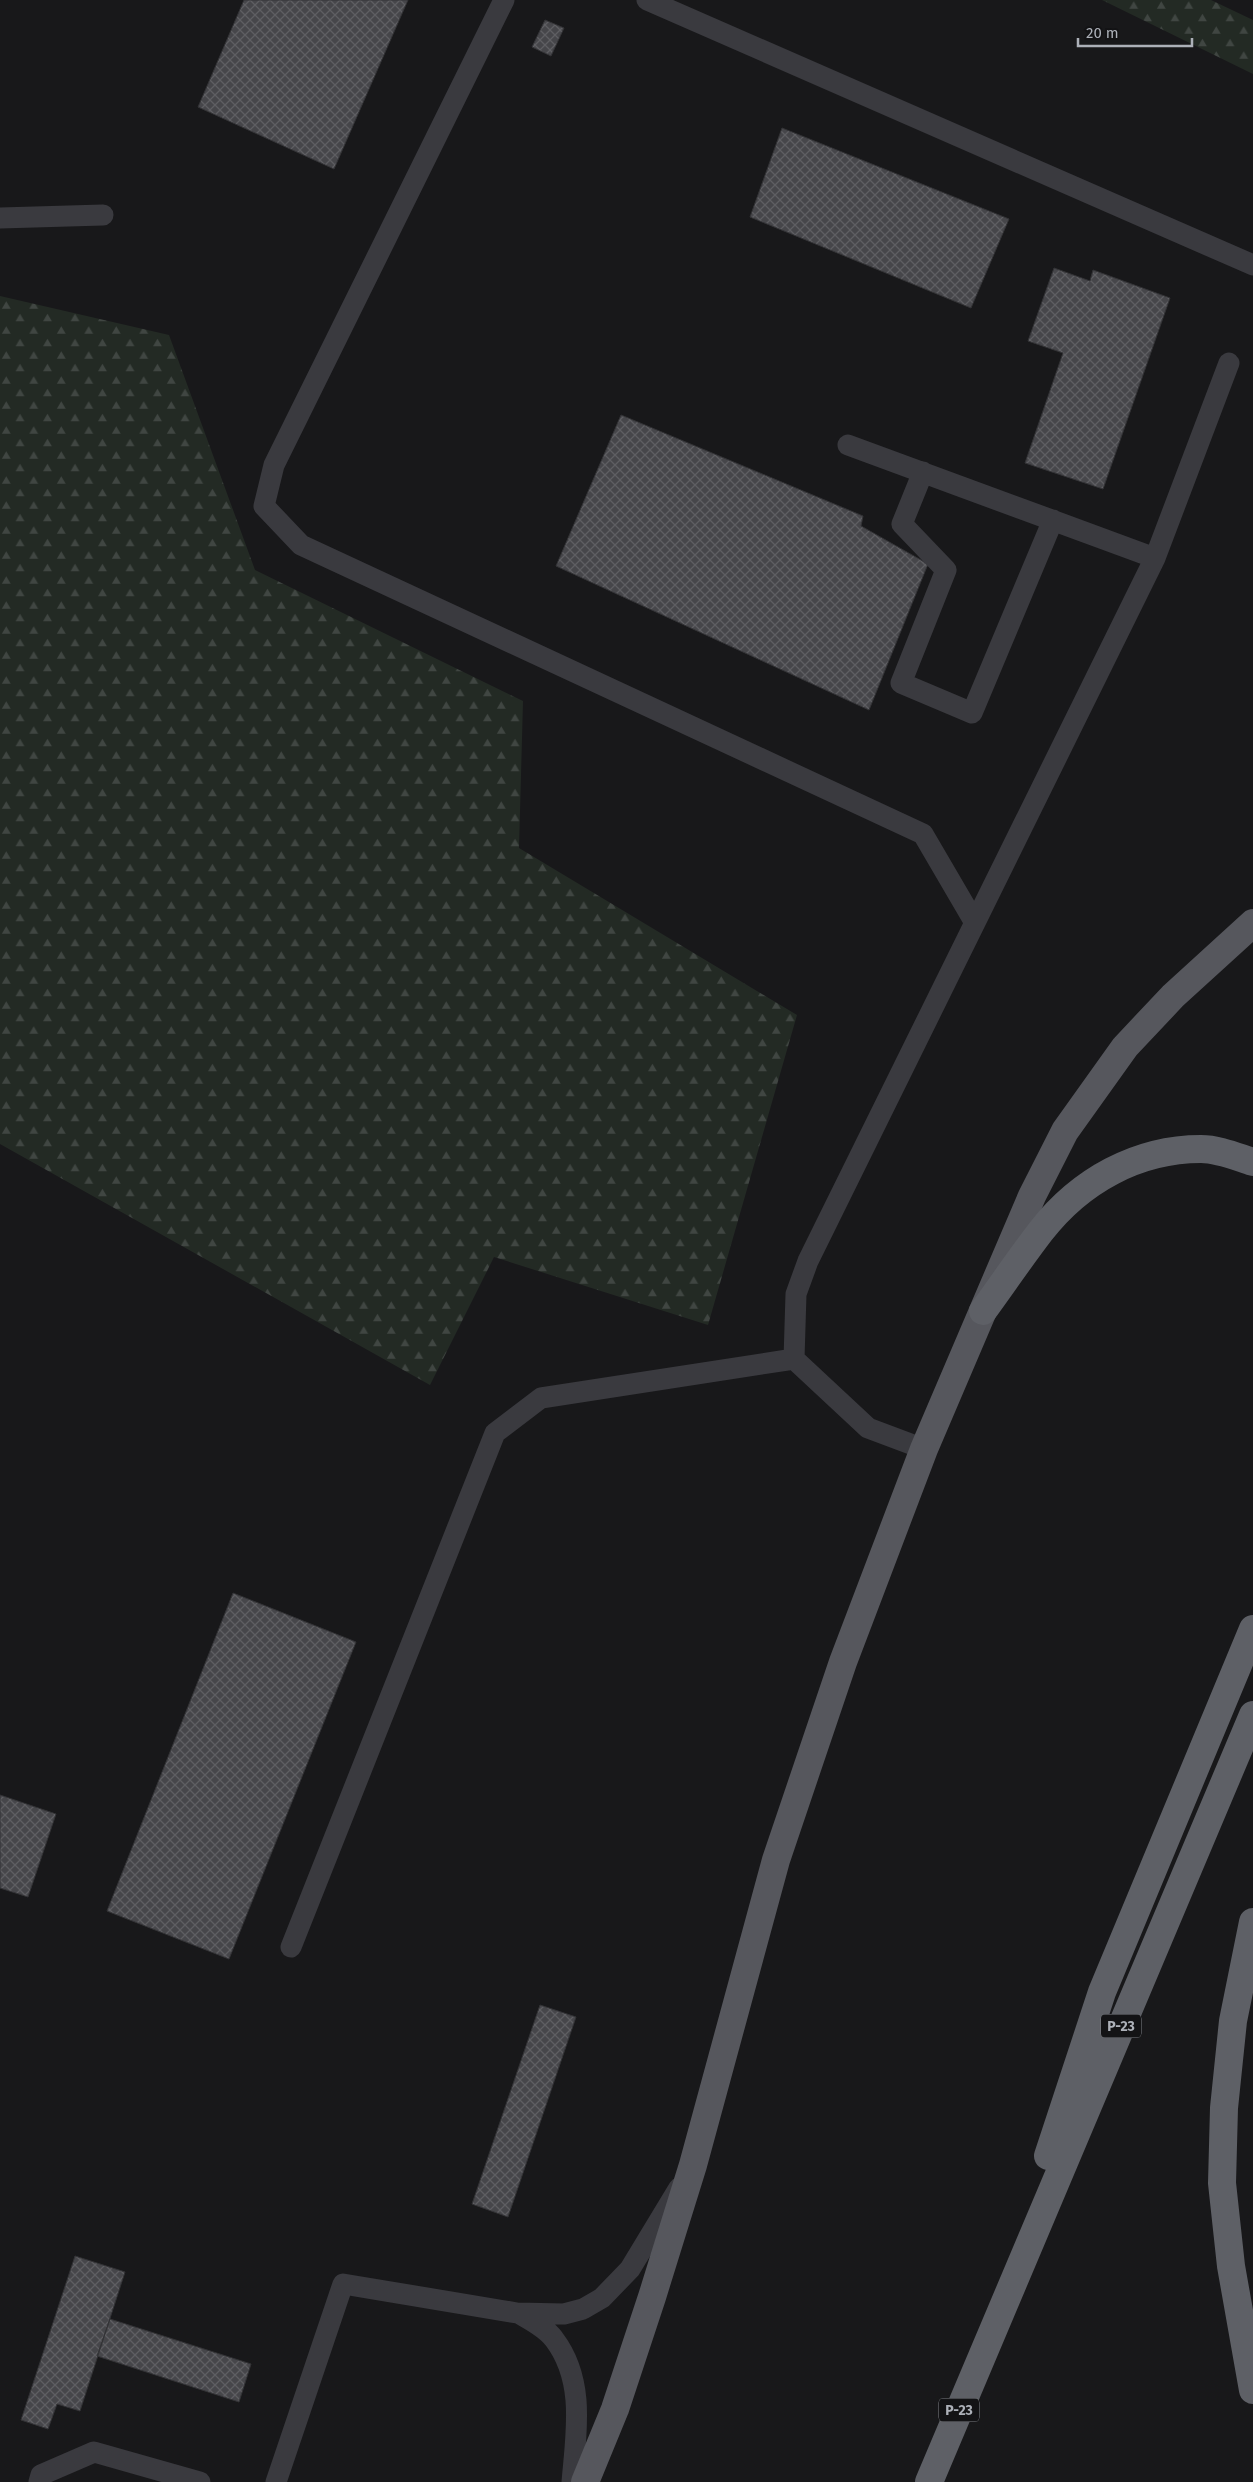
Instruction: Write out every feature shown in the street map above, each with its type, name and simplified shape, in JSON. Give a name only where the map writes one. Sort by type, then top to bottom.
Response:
[{"type":"highway","points":[[983,1311],[1042,1229],[1079,1191],[1118,1166],[1155,1154],[1203,1149],[1253,1162]]},
{"type":"highway","points":[[988,2338],[1102,1992],[1253,1629]]},
{"type":"highway","name":"Р-23","points":[[929,2482],[988,2338],[1253,1715]]},
{"type":"highway","points":[[1253,1922],[1233,2021],[1224,2108],[1222,2183],[1230,2266],[1253,2390]]},
{"type":"main road","points":[[585,2482],[615,2409],[693,2165],[776,1860],[843,1662],[924,1449],[1032,1196],[1065,1131],[1125,1047],[1173,996],[1253,922]]},
{"type":"lane","points":[[504,0],[274,465],[264,506],[301,545],[923,834],[975,923]]},
{"type":"lane","points":[[647,0],[1253,265]]},
{"type":"lane","points":[[0,218],[103,215]]},
{"type":"lane","points":[[924,1449],[868,1428],[794,1359],[796,1294],[808,1262],[1155,558],[1229,363]]},
{"type":"lane","points":[[848,445],[1155,558]]},
{"type":"lane","points":[[923,472],[902,524],[946,570],[900,682],[972,714],[1053,520]]},
{"type":"lane","points":[[291,1947],[495,1433],[541,1398],[794,1359]]},
{"type":"lane","points":[[276,2482],[342,2284],[517,2313],[564,2314],[583,2309],[602,2298],[630,2269],[693,2165]]},
{"type":"lane","points":[[517,2313],[540,2326],[554,2338],[565,2357],[573,2380],[578,2411],[572,2482]]},
{"type":"lane","points":[[39,2482],[41,2475],[94,2452],[200,2482]]},
{"type":"green space","points":[[1102,0],[1211,0],[1253,20],[1253,74]]},
{"type":"green space","points":[[0,296],[169,335],[255,570],[523,701],[519,848],[797,1015],[708,1325],[494,1257],[430,1385],[0,1144]]},
{"type":"building","points":[[244,0],[408,0],[334,169],[198,107]]},
{"type":"building","points":[[545,20],[564,28],[551,56],[532,47]]},
{"type":"building","points":[[782,128],[1009,219],[971,308],[750,217]]},
{"type":"building","points":[[1054,268],[1090,281],[1093,270],[1170,298],[1103,489],[1025,463],[1063,353],[1028,341]]},
{"type":"building","points":[[621,415],[863,516],[861,526],[928,564],[869,710],[556,566]]},
{"type":"building","points":[[233,1593],[356,1642],[229,1959],[107,1911]]},
{"type":"building","points":[[0,1795],[56,1814],[28,1897],[0,1888]]},
{"type":"building","points":[[540,2005],[576,2017],[508,2217],[472,2204]]},
{"type":"building","points":[[75,2256],[125,2272],[80,2411],[57,2404],[48,2429],[21,2420]]},
{"type":"building","points":[[110,2319],[251,2364],[239,2402],[97,2356]]}]
